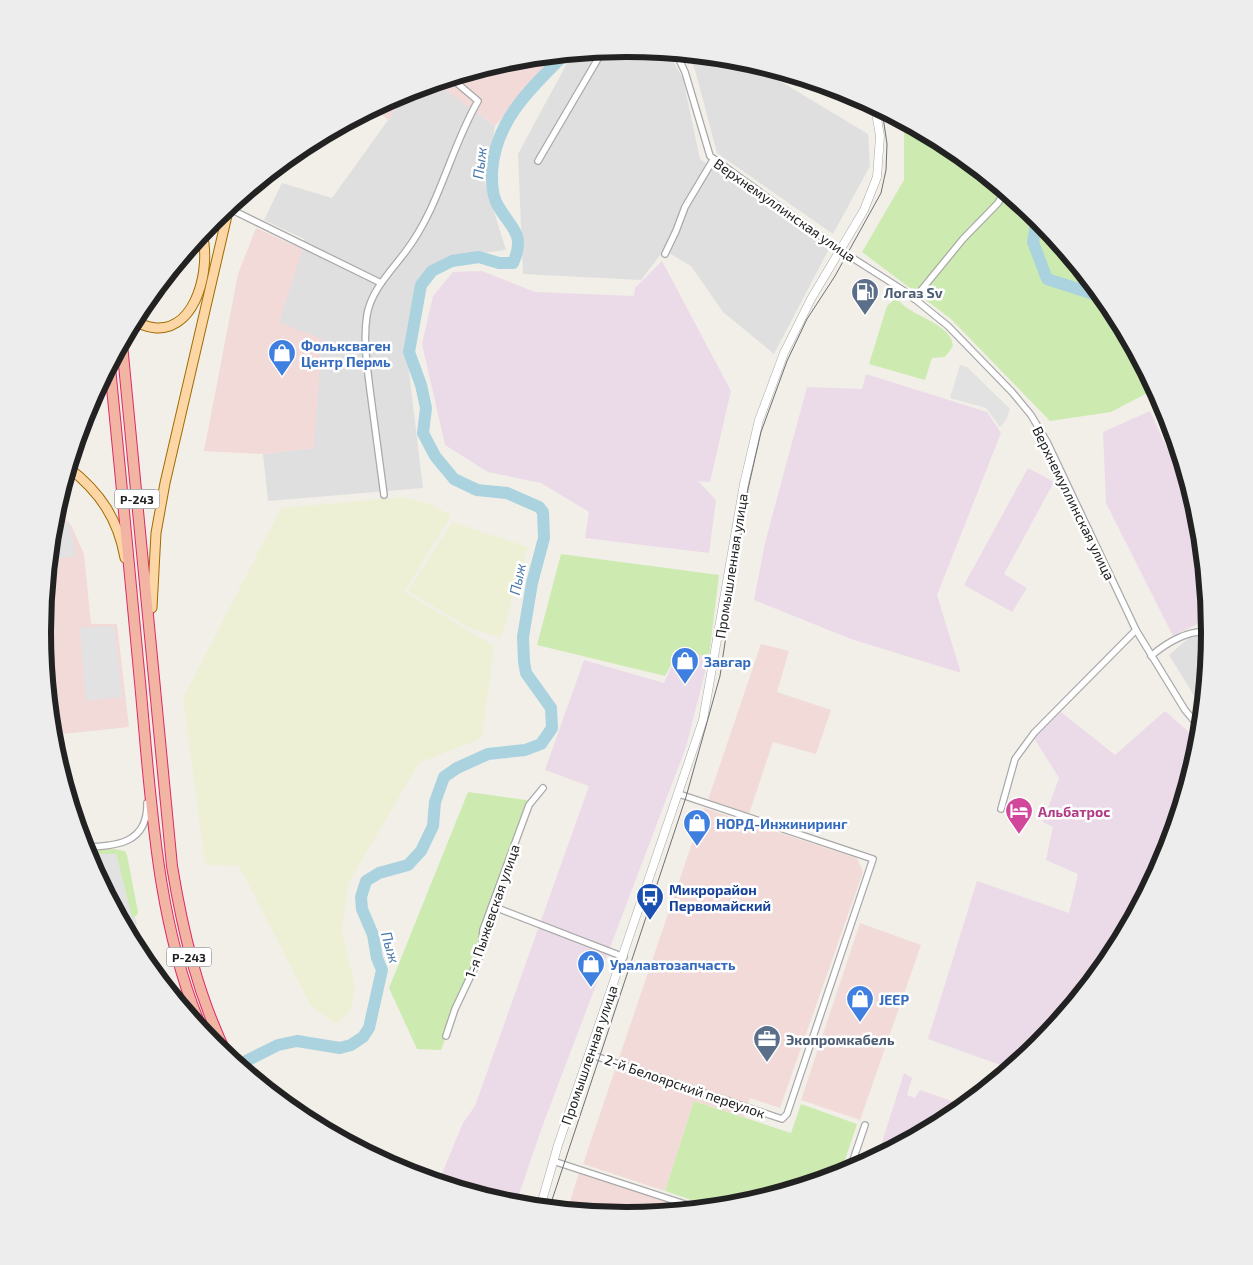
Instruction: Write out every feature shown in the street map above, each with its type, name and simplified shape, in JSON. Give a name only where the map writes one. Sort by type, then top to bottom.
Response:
[{"type":"highway","name":"Р-243","points":[[123,355],[153,653],[164,802],[179,911],[195,977],[218,1037]]},
{"type":"highway","name":"Р-243","points":[[111,378],[146,751],[170,923],[183,980],[196,1015]]},
{"type":"main road","points":[[153,653],[151,590],[156,533],[165,483],[225,221]]},
{"type":"main road","points":[[141,323],[148,327],[162,328],[176,323],[186,316],[198,293],[204,261],[204,242]]},
{"type":"main road","points":[[74,473],[94,489],[112,515],[122,542],[134,610]]},
{"type":"street","points":[[538,161],[599,58]]},
{"type":"street","name":"Верхнемуллинская улица","points":[[679,60],[685,72],[707,151],[713,160],[840,250],[914,299],[948,326],[1031,415],[1047,442],[1136,630],[1185,710],[1195,722]]},
{"type":"street","points":[[384,495],[364,339],[368,312],[381,283],[408,249],[427,218],[447,172],[456,142],[478,101],[457,83]]},
{"type":"street","name":"Промышленная улица","points":[[542,1202],[553,1161],[624,957],[703,720],[710,689],[744,484],[759,420],[784,353],[811,299],[864,210],[877,177],[880,158],[876,115]]},
{"type":"street","points":[[664,254],[676,231],[685,207],[713,160]]},
{"type":"street","points":[[914,299],[963,239],[998,203],[1002,197]]},
{"type":"street","points":[[235,211],[261,222],[381,283]]},
{"type":"street","points":[[1001,809],[1020,750],[1034,733],[1136,630]]},
{"type":"street","points":[[1151,656],[1168,641],[1202,631]]},
{"type":"street","points":[[93,846],[124,844],[140,831],[147,810],[146,751]]},
{"type":"street","name":"1-я Пыжевская улица","points":[[446,1036],[455,1009],[481,954],[484,930],[529,805],[542,788]]},
{"type":"street","name":"2-й Белоярский переулок","points":[[589,1054],[782,1119],[787,1114],[873,859],[679,794]]},
{"type":"street","points":[[492,906],[624,957]]},
{"type":"street","points":[[853,1161],[865,1125]]},
{"type":"street","points":[[553,1161],[687,1205]]},
{"type":"shaded area","points":[[626,57],[672,59],[683,79],[700,159],[830,247],[774,354],[723,312],[691,266],[664,250],[641,280],[523,274],[518,154],[569,60]]},
{"type":"shaded area","points":[[691,61],[739,68],[772,76],[868,134],[870,166],[833,234],[717,153],[695,70]]},
{"type":"shaded area","points":[[550,62],[495,126],[443,88],[514,68]]},
{"type":"shaded area","points":[[443,88],[495,126],[485,183],[506,250],[451,257],[416,284],[406,347],[423,488],[268,501],[263,454],[314,448],[279,322],[304,239],[264,220],[282,183],[332,198],[400,104]]},
{"type":"shaded area","points":[[400,104],[388,120],[380,113]]},
{"type":"shaded area","points":[[256,228],[303,249],[279,322],[322,339],[314,448],[263,454],[204,451],[238,274]]},
{"type":"shaded area","points":[[662,261],[731,391],[710,482],[698,481],[716,500],[709,553],[585,538],[589,512],[541,483],[488,472],[445,445],[422,344],[433,296],[453,272],[482,271],[535,292],[634,296],[635,288]]},
{"type":"shaded area","points":[[960,365],[967,367],[1010,409],[1006,420],[1000,427],[986,408],[950,398]]},
{"type":"shaded area","points":[[866,374],[987,412],[1001,433],[937,595],[961,673],[851,639],[754,600],[765,543],[807,387],[862,389]]},
{"type":"shaded area","points":[[1150,411],[1180,478],[1191,520],[1197,557],[1202,622],[1173,636],[1106,503],[1103,432]]},
{"type":"shaded area","points":[[1028,468],[1054,482],[1004,574],[1027,588],[1012,612],[964,585]]},
{"type":"shaded area","points":[[63,517],[71,525],[84,554],[91,624],[117,624],[129,727],[60,734],[52,670],[51,633],[52,595]]},
{"type":"shaded area","points":[[62,518],[70,526],[76,556],[56,558]]},
{"type":"shaded area","points":[[114,626],[122,697],[86,701],[80,628]]},
{"type":"shaded area","points":[[1202,627],[1201,670],[1198,701],[1169,655]]},
{"type":"shaded area","points":[[761,644],[789,651],[777,692],[831,710],[816,754],[773,742],[749,814],[708,800]]},
{"type":"shaded area","points":[[679,650],[709,657],[686,747],[541,1130],[518,1198],[441,1177],[463,1123],[475,1106],[589,786],[545,770],[584,660],[664,683]]},
{"type":"shaded area","points":[[1165,711],[1193,735],[1182,781],[1158,853],[1125,920],[1105,952],[1059,1012],[1004,1066],[928,1039],[977,881],[1069,913],[1078,874],[1046,860],[1053,827],[1043,822],[1059,778],[1034,738],[1061,712],[1115,755]]},
{"type":"shaded area","points":[[704,808],[857,858],[863,872],[780,1108],[750,1098],[744,1117],[694,1101],[665,1191],[583,1164]]},
{"type":"shaded area","points":[[95,854],[116,854],[132,917],[135,917],[137,924],[134,929]]},
{"type":"shaded area","name":"JEEP","points":[[860,923],[921,945],[860,1120],[801,1100]]},
{"type":"shaded area","points":[[904,1073],[912,1078],[907,1095],[915,1098],[920,1090],[957,1103],[914,1131],[880,1148]]},
{"type":"shaded area","points":[[579,1173],[679,1205],[626,1208],[569,1205]]},
{"type":"green space","points":[[904,129],[946,154],[1006,200],[1059,253],[1083,282],[1125,345],[1149,392],[1111,412],[1050,421],[951,319],[862,252],[904,180]]},
{"type":"green space","points":[[897,297],[909,309],[945,330],[950,337],[953,346],[945,357],[932,358],[925,380],[869,364],[887,306]]},
{"type":"green space","points":[[403,497],[433,505],[451,516],[404,592],[494,646],[482,738],[419,763],[348,884],[342,931],[355,987],[350,1012],[336,1024],[311,1006],[239,866],[205,865],[183,698],[281,508]]},
{"type":"green space","points":[[452,522],[528,547],[501,638],[468,627],[408,591]]},
{"type":"green space","points":[[561,554],[719,575],[709,657],[679,650],[665,676],[537,645]]},
{"type":"green space","points":[[468,792],[533,801],[441,1050],[417,1049],[389,988]]},
{"type":"green space","points":[[114,849],[125,851],[138,912],[137,915],[132,918],[116,854],[95,854],[94,850]]},
{"type":"green space","points":[[694,1101],[791,1133],[801,1104],[857,1124],[843,1165],[811,1177],[739,1197],[701,1203],[665,1191]]},
{"type":"waterway","name":"Пыж","points":[[244,1062],[278,1045],[297,1041],[340,1048],[351,1045],[363,1037],[369,1028],[382,970],[377,958],[373,935],[362,909],[361,897],[366,881],[379,873],[408,865],[421,851],[433,826],[435,802],[444,777],[457,768],[488,754],[525,750],[541,744],[552,728],[551,708],[526,673],[524,662],[523,637],[532,583],[544,538],[543,512],[539,507],[507,493],[477,490],[454,479],[435,456],[423,433],[426,408],[421,385],[409,352],[421,285],[432,271],[452,261],[479,257],[499,263],[513,263],[517,253],[517,237],[496,202],[492,176],[495,154],[500,137],[516,107],[558,61]]},
{"type":"waterway","points":[[1035,228],[1033,242],[1047,279],[1091,293]]},
{"type":"tram line","points":[[551,1203],[686,797],[720,676],[748,489],[761,432],[787,361],[807,319],[835,276],[881,193],[886,170],[887,144],[883,118]]},
{"type":"place","name":"Логаз Sv","points":[[865,316]]},
{"type":"place","name":"Фольксваген Центр Пермь","points":[[282,377]]},
{"type":"place","name":"Завгар","points":[[685,685]]},
{"type":"place","name":"Альбатрос","points":[[1019,835]]},
{"type":"place","name":"НОРД-Инжиниринг","points":[[697,847]]},
{"type":"place","name":"Микрорайон Первомайский","points":[[650,921]]},
{"type":"place","name":"Уралавтозапчасть","points":[[591,988]]},
{"type":"place","name":"JEEP","points":[[860,1023]]},
{"type":"place","name":"Экопромкабель","points":[[767,1063]]}]
